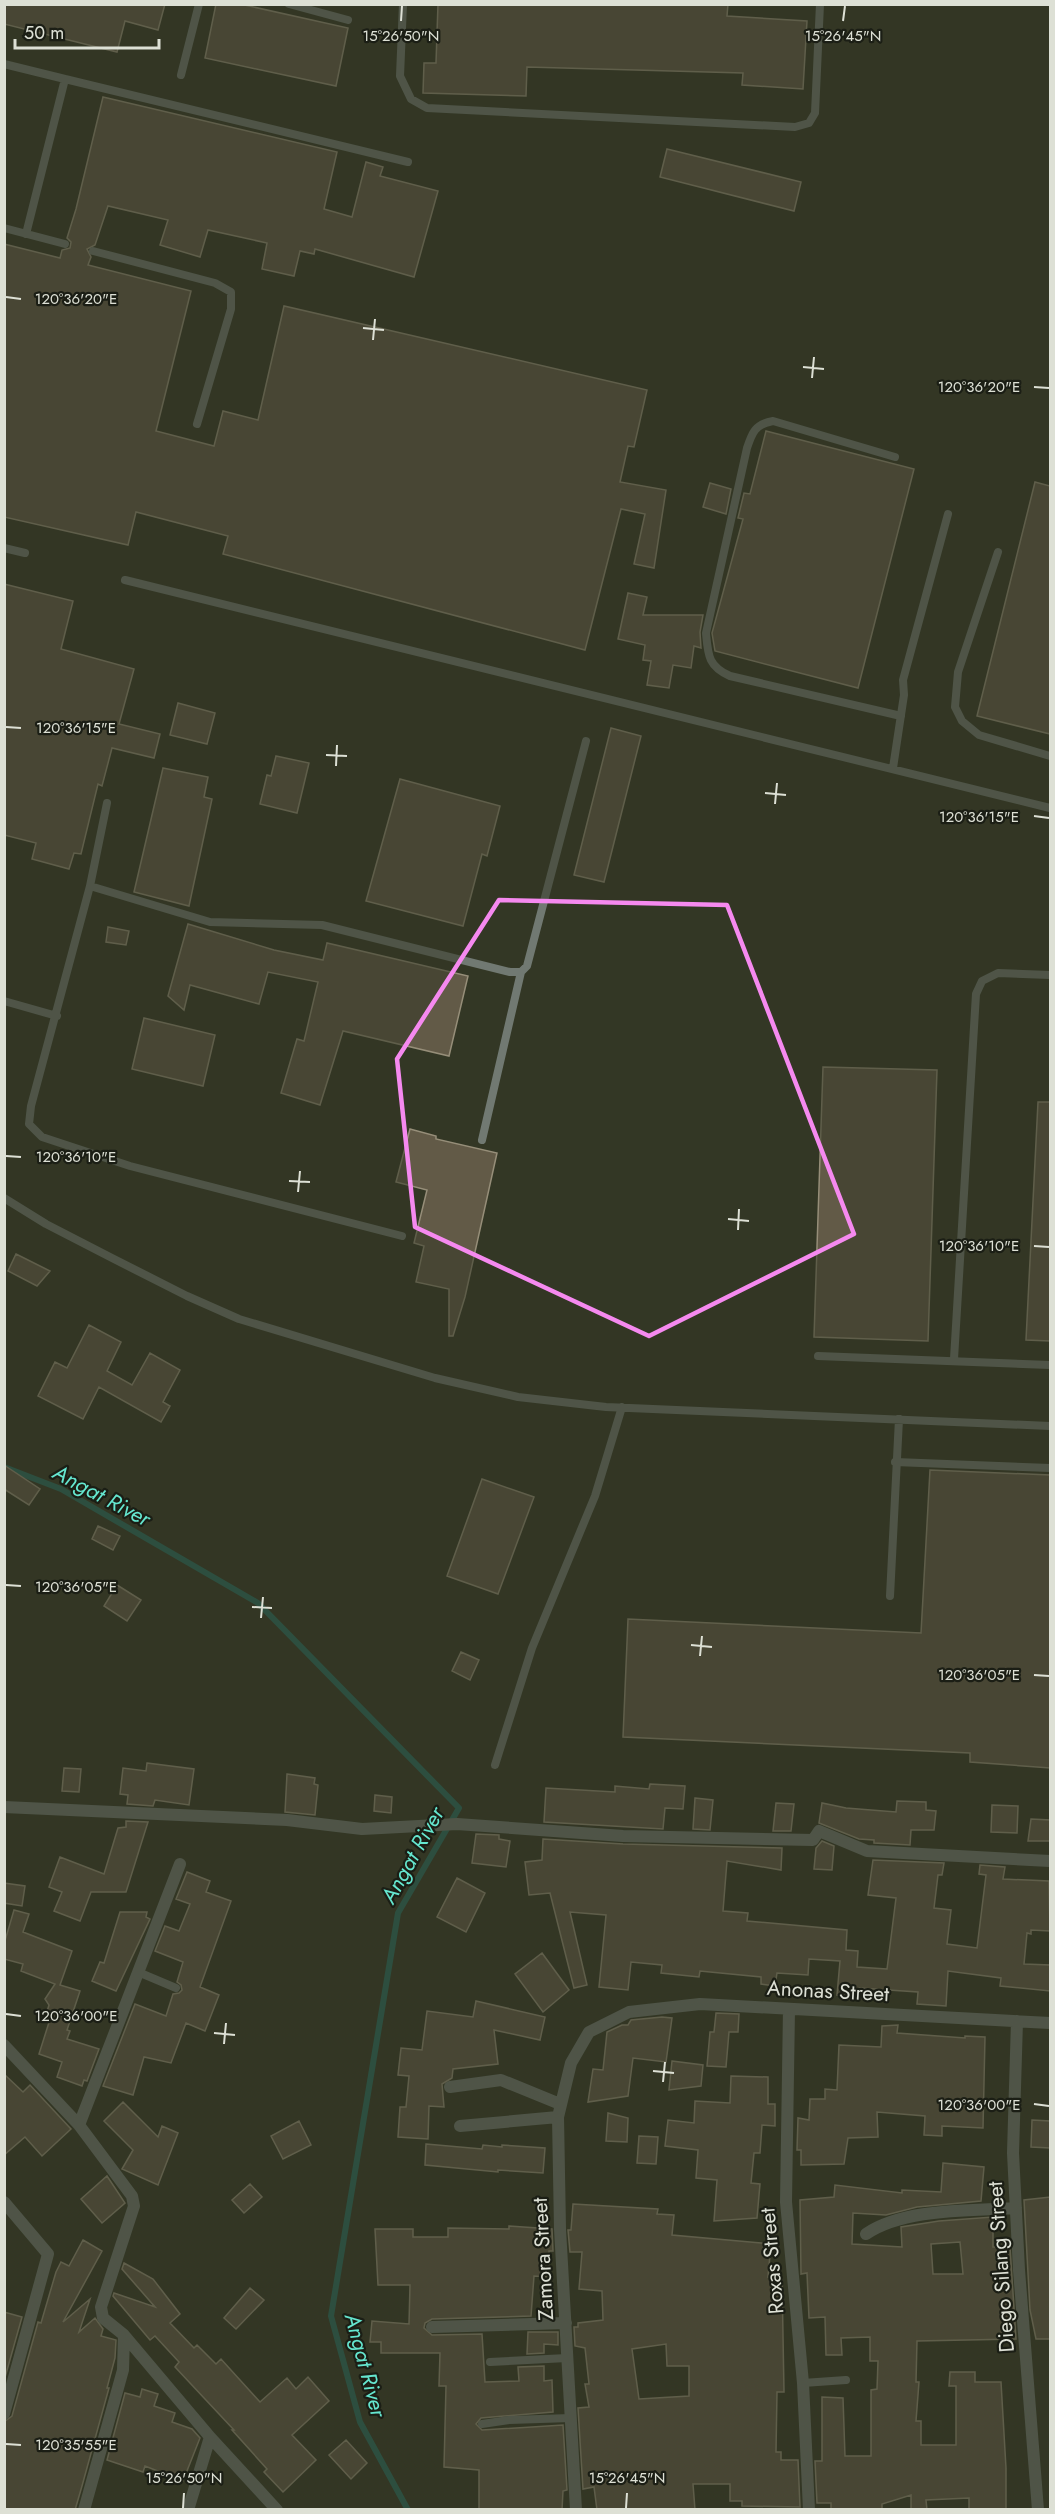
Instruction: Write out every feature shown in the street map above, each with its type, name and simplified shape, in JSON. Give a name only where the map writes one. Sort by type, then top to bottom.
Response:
[{"type":"street","points":[[4,1807],[287,1820],[362,1829],[457,1824],[711,1840],[813,1840],[819,1832],[867,1851],[1050,1861]]},
{"type":"street","points":[[79,2125],[180,1864]]},
{"type":"street","name":"Anonas Street","points":[[606,2022],[629,2012],[700,2004],[1050,2023]]},
{"type":"street","name":"Roxas Street","points":[[789,2008],[786,2202],[802,2383],[809,2510]]},
{"type":"street","name":"Diego Silang Street","points":[[1017,2021],[1013,2153],[1038,2510]]},
{"type":"street","name":"Zamora Street","points":[[576,2510],[557,2162],[559,2110],[571,2063],[580,2044],[589,2031],[606,2022]]},
{"type":"street","points":[[4,2045],[79,2125],[126,2186],[134,2206],[101,2307],[103,2318],[124,2335],[210,2437],[277,2510]]},
{"type":"street","points":[[450,2087],[501,2080],[559,2110]]},
{"type":"street","points":[[460,2126],[506,2124],[559,2110]]},
{"type":"street","points":[[4,2202],[48,2254],[4,2414]]},
{"type":"street","points":[[866,2234],[883,2222],[938,2213],[1016,2208]]},
{"type":"street","points":[[432,2327],[566,2323]]},
{"type":"street","points":[[84,2510],[123,2370],[124,2335]]},
{"type":"street","points":[[188,2510],[210,2437]]},
{"type":"lane","points":[[181,75],[199,4]]},
{"type":"lane","points":[[289,4],[348,20]]},
{"type":"lane","points":[[403,4],[400,76],[411,99],[427,108],[795,127],[809,123],[815,114],[820,4]]},
{"type":"lane","points":[[4,64],[408,162]]},
{"type":"lane","points":[[26,234],[65,79]]},
{"type":"lane","points":[[4,228],[64,244]]},
{"type":"lane","points":[[93,251],[215,283],[231,292],[231,309],[197,424]]},
{"type":"lane","points":[[895,457],[772,421],[761,423],[753,431],[747,448],[706,633],[708,659],[716,670],[730,676],[901,716]]},
{"type":"lane","points":[[892,768],[904,695],[903,680],[948,514]]},
{"type":"lane","points":[[4,548],[25,553]]},
{"type":"lane","points":[[998,552],[958,672],[955,707],[962,721],[979,735],[1050,756]]},
{"type":"lane","points":[[125,580],[1050,807]]},
{"type":"lane","points":[[482,1140],[521,972],[527,966],[586,741]]},
{"type":"lane","points":[[107,803],[90,886],[57,1016],[31,1106],[29,1124],[42,1137],[130,1166],[402,1236]]},
{"type":"lane","points":[[90,886],[210,922],[322,925],[510,972],[521,972]]},
{"type":"lane","points":[[954,1359],[976,994],[982,981],[998,973],[1050,975]]},
{"type":"lane","points":[[4,1001],[57,1016]]},
{"type":"lane","points":[[4,1198],[46,1224],[103,1254],[239,1319],[435,1378],[518,1397],[622,1407],[1050,1426]]},
{"type":"lane","points":[[818,1356],[954,1359],[1050,1365]]},
{"type":"lane","points":[[495,1765],[532,1648],[595,1496],[622,1407]]},
{"type":"lane","points":[[890,1596],[895,1462],[899,1419]]},
{"type":"lane","points":[[895,1462],[1050,1468]]},
{"type":"lane","points":[[138,1972],[176,1988]]},
{"type":"lane","points":[[490,2362],[567,2358]]},
{"type":"lane","points":[[802,2383],[846,2380]]},
{"type":"lane","points":[[482,2424],[509,2420],[571,2418]]},
{"type":"highlighted area","points":[[499,900],[727,905],[854,1234],[649,1336],[415,1227],[397,1059]]},
{"type":"building","points":[[4,4],[165,4],[158,30],[125,21],[117,52],[4,24]]},
{"type":"building","points":[[216,4],[240,4],[348,28],[336,86],[205,58]]},
{"type":"building","points":[[438,4],[728,4],[727,16],[807,21],[803,89],[742,85],[743,73],[527,67],[526,96],[423,93],[424,63],[436,63]]},
{"type":"building","points":[[103,97],[337,152],[324,209],[352,217],[366,162],[383,167],[380,176],[438,191],[414,277],[315,249],[314,254],[300,251],[294,276],[262,269],[267,243],[208,230],[200,257],[160,245],[168,220],[108,206],[95,245],[87,249],[91,257],[88,265],[191,291],[156,431],[214,446],[223,411],[258,420],[284,306],[647,390],[634,447],[628,446],[620,482],[666,490],[654,568],[634,564],[645,514],[621,509],[585,650],[223,554],[228,536],[136,512],[128,545],[4,517],[4,244],[60,258],[62,250],[70,248],[71,242],[67,238]]},
{"type":"building","points":[[667,149],[801,182],[794,211],[660,177]]},
{"type":"building","points":[[766,431],[914,469],[858,688],[715,651],[712,633],[743,519],[738,518],[744,493],[750,494]]},
{"type":"building","points":[[1035,482],[1050,486],[1050,734],[977,716]]},
{"type":"building","points":[[710,483],[731,489],[726,514],[703,507]]},
{"type":"building","points":[[4,584],[73,601],[61,649],[134,669],[119,724],[160,734],[154,758],[112,748],[102,786],[98,784],[81,854],[74,853],[69,869],[32,859],[36,843],[4,835]]},
{"type":"building","points":[[628,593],[647,597],[643,615],[703,615],[700,632],[701,648],[694,646],[691,668],[673,665],[669,688],[647,685],[651,661],[643,660],[645,645],[618,639]]},
{"type":"building","points":[[178,703],[215,713],[207,744],[170,735]]},
{"type":"building","points":[[611,728],[641,736],[604,882],[574,875]]},
{"type":"building","points":[[276,756],[309,763],[297,813],[260,804],[267,775],[271,776]]},
{"type":"building","points":[[163,768],[208,777],[204,797],[212,799],[189,906],[134,892]]},
{"type":"building","points":[[400,779],[500,806],[487,856],[482,854],[463,926],[366,901]]},
{"type":"building","points":[[188,924],[274,950],[323,960],[327,943],[468,976],[449,1056],[343,1031],[320,1105],[281,1093],[297,1039],[304,1041],[318,982],[268,972],[259,1004],[190,985],[184,1010],[168,996]]},
{"type":"building","points":[[108,927],[129,931],[126,945],[106,942]]},
{"type":"building","points":[[144,1018],[215,1035],[203,1086],[132,1069]]},
{"type":"building","points":[[823,1067],[937,1070],[928,1341],[814,1337]]},
{"type":"building","points":[[1038,1102],[1050,1102],[1050,1341],[1026,1340]]},
{"type":"building","points":[[410,1129],[436,1136],[436,1139],[497,1153],[465,1297],[453,1336],[449,1336],[449,1289],[416,1282],[424,1246],[414,1243],[427,1190],[396,1182]]},
{"type":"building","points":[[16,1254],[50,1271],[37,1286],[8,1271]]},
{"type":"building","points":[[89,1325],[121,1342],[107,1371],[132,1385],[150,1353],[180,1370],[163,1402],[170,1406],[161,1422],[99,1387],[83,1419],[38,1396],[55,1362],[67,1368]]},
{"type":"building","points":[[4,1465],[40,1489],[29,1505],[4,1489]]},
{"type":"building","points":[[930,1470],[1050,1475],[1050,1768],[970,1762],[970,1753],[623,1737],[628,1619],[921,1633]]},
{"type":"building","points":[[482,1479],[534,1497],[498,1594],[447,1576]]},
{"type":"building","points":[[98,1526],[120,1536],[113,1550],[92,1539]]},
{"type":"building","points":[[117,1585],[141,1600],[127,1621],[104,1606]]},
{"type":"building","points":[[461,1652],[479,1660],[470,1680],[452,1671]]},
{"type":"building","points":[[147,1763],[194,1769],[189,1805],[155,1800],[153,1806],[127,1804],[128,1795],[120,1794],[123,1768],[146,1771]]},
{"type":"building","points":[[64,1768],[81,1769],[79,1792],[62,1791]]},
{"type":"building","points":[[287,1774],[315,1778],[314,1784],[318,1785],[315,1815],[285,1812]]},
{"type":"building","points":[[650,1784],[685,1786],[683,1809],[665,1808],[663,1829],[544,1822],[546,1788],[615,1792],[615,1786],[649,1789]]},
{"type":"building","points":[[375,1795],[392,1797],[391,1813],[374,1811]]},
{"type":"building","points":[[695,1798],[713,1800],[710,1830],[693,1829]]},
{"type":"building","points":[[897,1801],[926,1802],[926,1810],[936,1811],[934,1830],[911,1830],[910,1845],[874,1843],[874,1840],[859,1839],[819,1823],[822,1803],[846,1808],[896,1812]]},
{"type":"building","points":[[776,1803],[794,1804],[791,1831],[773,1831]]},
{"type":"building","points":[[992,1805],[1018,1806],[1017,1833],[991,1832]]},
{"type":"building","points":[[1031,1819],[1050,1820],[1050,1841],[1028,1841]]},
{"type":"building","points":[[126,1821],[148,1822],[126,1892],[91,1892],[80,1921],[54,1911],[62,1892],[49,1887],[60,1857],[104,1874],[118,1828],[126,1827]]},
{"type":"building","points":[[476,1834],[499,1835],[499,1839],[510,1841],[506,1867],[472,1863]]},
{"type":"building","points":[[543,1839],[623,1844],[782,1848],[781,1870],[727,1861],[723,1911],[748,1913],[747,1921],[847,1930],[846,1950],[858,1951],[857,1967],[887,1969],[896,1898],[868,1895],[873,1860],[944,1863],[942,1875],[938,1875],[934,1908],[951,1910],[947,1944],[977,1948],[986,1875],[979,1874],[980,1865],[1005,1867],[1003,1879],[1049,1881],[1050,1931],[1031,1930],[1031,1934],[1027,1933],[1024,1964],[1050,1965],[1050,1991],[1000,1986],[1001,1978],[948,1971],[946,2006],[917,2004],[918,1992],[859,1988],[858,1997],[837,1995],[840,1961],[809,1959],[808,1975],[777,1973],[775,1986],[761,1984],[761,1977],[700,1971],[699,1977],[661,1973],[662,1965],[631,1962],[628,1990],[599,1987],[606,1915],[570,1912],[587,1985],[574,1988],[550,1893],[529,1895],[525,1862],[542,1860]]},
{"type":"building","points":[[822,1841],[834,1846],[832,1870],[814,1869],[816,1848]]},
{"type":"building","points":[[187,1872],[210,1881],[206,1892],[231,1901],[200,1987],[219,1995],[205,2031],[186,2023],[171,2063],[144,2057],[133,2095],[103,2086],[135,2004],[166,2016],[173,1994],[182,1990],[181,1985],[177,1982],[183,1962],[155,1951],[165,1926],[179,1931],[190,1904],[176,1899]]},
{"type":"building","points":[[457,1878],[485,1893],[466,1932],[437,1917]]},
{"type":"building","points":[[4,1883],[25,1886],[22,1906],[4,1903]]},
{"type":"building","points":[[14,1910],[29,1914],[23,1932],[72,1951],[60,1985],[80,1991],[67,2030],[70,2031],[67,2039],[99,2049],[87,2081],[84,2080],[82,2086],[57,2077],[62,2062],[39,2054],[51,2016],[46,2015],[49,2005],[45,1999],[55,1984],[21,1971],[23,1964],[4,1959],[4,1944]]},
{"type":"building","points":[[120,1912],[147,1912],[146,1917],[150,1919],[116,1991],[92,1981],[100,1962],[104,1963]]},
{"type":"building","points":[[542,1953],[569,1990],[543,2012],[515,1974]]},
{"type":"building","points":[[476,2001],[545,2017],[540,2040],[494,2030],[498,2064],[453,2069],[452,2078],[442,2084],[444,2107],[429,2106],[428,2139],[398,2137],[400,2107],[406,2107],[409,2076],[398,2075],[401,2048],[422,2050],[427,2011],[473,2017]]},
{"type":"building","points":[[716,2013],[739,2014],[738,2032],[729,2032],[726,2067],[707,2066],[710,2032],[714,2032]]},
{"type":"building","points":[[672,2018],[666,2062],[633,2058],[628,2096],[588,2102],[593,2069],[603,2070],[607,2032],[622,2025],[628,2025],[631,2020]]},
{"type":"building","points":[[898,2025],[897,2033],[965,2038],[965,2036],[985,2037],[983,2128],[942,2126],[942,2136],[924,2135],[925,2116],[877,2112],[878,2137],[848,2138],[844,2164],[801,2165],[801,2150],[797,2150],[798,2118],[809,2120],[810,2099],[825,2099],[825,2089],[837,2090],[839,2045],[881,2047],[882,2026]]},
{"type":"building","points":[[672,2061],[703,2065],[701,2086],[669,2090]]},
{"type":"building","points":[[4,2074],[23,2092],[30,2085],[71,2129],[42,2156],[25,2137],[4,2155]]},
{"type":"building","points":[[731,2076],[768,2077],[768,2104],[775,2104],[775,2126],[762,2125],[760,2153],[754,2153],[751,2183],[760,2184],[757,2218],[714,2221],[717,2180],[696,2178],[698,2150],[665,2146],[668,2120],[694,2123],[695,2101],[730,2103]]},
{"type":"building","points":[[123,2102],[158,2137],[162,2126],[178,2133],[158,2185],[122,2169],[133,2150],[104,2121]]},
{"type":"building","points":[[608,2113],[628,2118],[627,2142],[606,2141]]},
{"type":"building","points":[[1032,2120],[1050,2121],[1050,2148],[1031,2147]]},
{"type":"building","points":[[299,2121],[311,2145],[283,2159],[271,2136]]},
{"type":"building","points":[[639,2136],[658,2137],[656,2164],[637,2163]]},
{"type":"building","points":[[426,2144],[482,2149],[483,2145],[545,2148],[543,2173],[498,2170],[498,2172],[425,2165]]},
{"type":"building","points":[[943,2163],[984,2167],[981,2201],[917,2207],[886,2215],[853,2213],[852,2244],[902,2247],[901,2227],[939,2221],[993,2217],[993,2247],[1010,2247],[1016,2339],[917,2341],[916,2382],[919,2382],[916,2421],[921,2421],[921,2445],[956,2445],[956,2386],[949,2386],[950,2372],[975,2372],[975,2382],[1001,2382],[1006,2510],[969,2510],[969,2498],[926,2500],[927,2510],[911,2510],[911,2495],[882,2504],[882,2510],[831,2510],[831,2503],[817,2503],[815,2461],[822,2461],[822,2397],[843,2398],[845,2456],[871,2456],[871,2390],[877,2389],[878,2361],[870,2361],[870,2337],[841,2338],[842,2355],[826,2355],[825,2317],[809,2318],[807,2273],[801,2274],[800,2200],[834,2197],[835,2185],[902,2193],[902,2190],[941,2192]],"holes":[[[960,2242],[963,2274],[933,2274],[931,2244]]]},
{"type":"building","points":[[107,2176],[125,2203],[102,2223],[81,2199]]},
{"type":"building","points":[[250,2184],[262,2197],[244,2213],[232,2200]]},
{"type":"building","points":[[1050,2197],[1050,2339],[1036,2339],[1030,2310],[1024,2200]]},
{"type":"building","points":[[573,2204],[658,2209],[657,2214],[674,2215],[672,2235],[771,2244],[768,2277],[782,2279],[784,2392],[777,2392],[776,2452],[781,2452],[781,2460],[798,2460],[800,2507],[742,2506],[742,2501],[730,2501],[730,2484],[693,2484],[695,2510],[597,2510],[594,2487],[583,2489],[578,2408],[589,2407],[585,2384],[589,2384],[585,2348],[575,2346],[574,2327],[578,2327],[578,2323],[603,2320],[602,2291],[579,2289],[582,2252],[570,2252],[568,2230],[571,2230]],"holes":[[[666,2344],[667,2366],[689,2366],[689,2396],[639,2399],[632,2349]]]},
{"type":"building","points":[[509,2226],[552,2229],[553,2251],[549,2251],[549,2277],[534,2276],[531,2316],[432,2319],[425,2323],[424,2328],[432,2335],[482,2334],[485,2382],[519,2381],[518,2367],[544,2366],[544,2381],[552,2380],[553,2412],[481,2418],[476,2424],[482,2430],[563,2425],[567,2490],[563,2491],[562,2510],[479,2510],[479,2470],[444,2467],[446,2386],[439,2386],[440,2353],[381,2353],[381,2342],[370,2342],[372,2321],[409,2324],[410,2285],[378,2285],[375,2229],[413,2229],[413,2237],[448,2237],[448,2228],[509,2229]]},
{"type":"building","points":[[83,2240],[102,2251],[63,2322],[90,2299],[79,2332],[95,2318],[103,2329],[101,2336],[116,2340],[115,2358],[107,2388],[109,2388],[75,2510],[4,2510],[4,2422],[12,2416],[38,2322],[41,2323],[56,2272],[61,2262],[69,2266]]},
{"type":"building","points":[[124,2263],[153,2279],[180,2314],[170,2323],[194,2348],[197,2345],[216,2364],[221,2359],[260,2402],[287,2378],[296,2389],[308,2377],[329,2401],[292,2435],[316,2460],[283,2492],[264,2472],[267,2469],[232,2430],[234,2430],[175,2367],[179,2362],[155,2336],[150,2340],[113,2296],[114,2293],[155,2307],[122,2269]]},
{"type":"building","points":[[250,2288],[264,2300],[236,2329],[224,2318]]},
{"type":"building","points":[[4,2312],[22,2317],[4,2381]]},
{"type":"building","points":[[528,2332],[558,2332],[558,2345],[544,2344],[544,2353],[527,2354]]},
{"type":"building","points":[[142,2389],[158,2394],[154,2406],[175,2413],[172,2422],[192,2429],[200,2438],[183,2481],[145,2466],[143,2472],[107,2460],[125,2393],[140,2397]]},
{"type":"building","points":[[346,2440],[367,2463],[351,2479],[329,2455]]},
{"type":"waterway","name":"Angat River","points":[[4,1467],[61,1489],[258,1603],[459,1808],[398,1913],[331,2316],[360,2422],[408,2510]]}]
